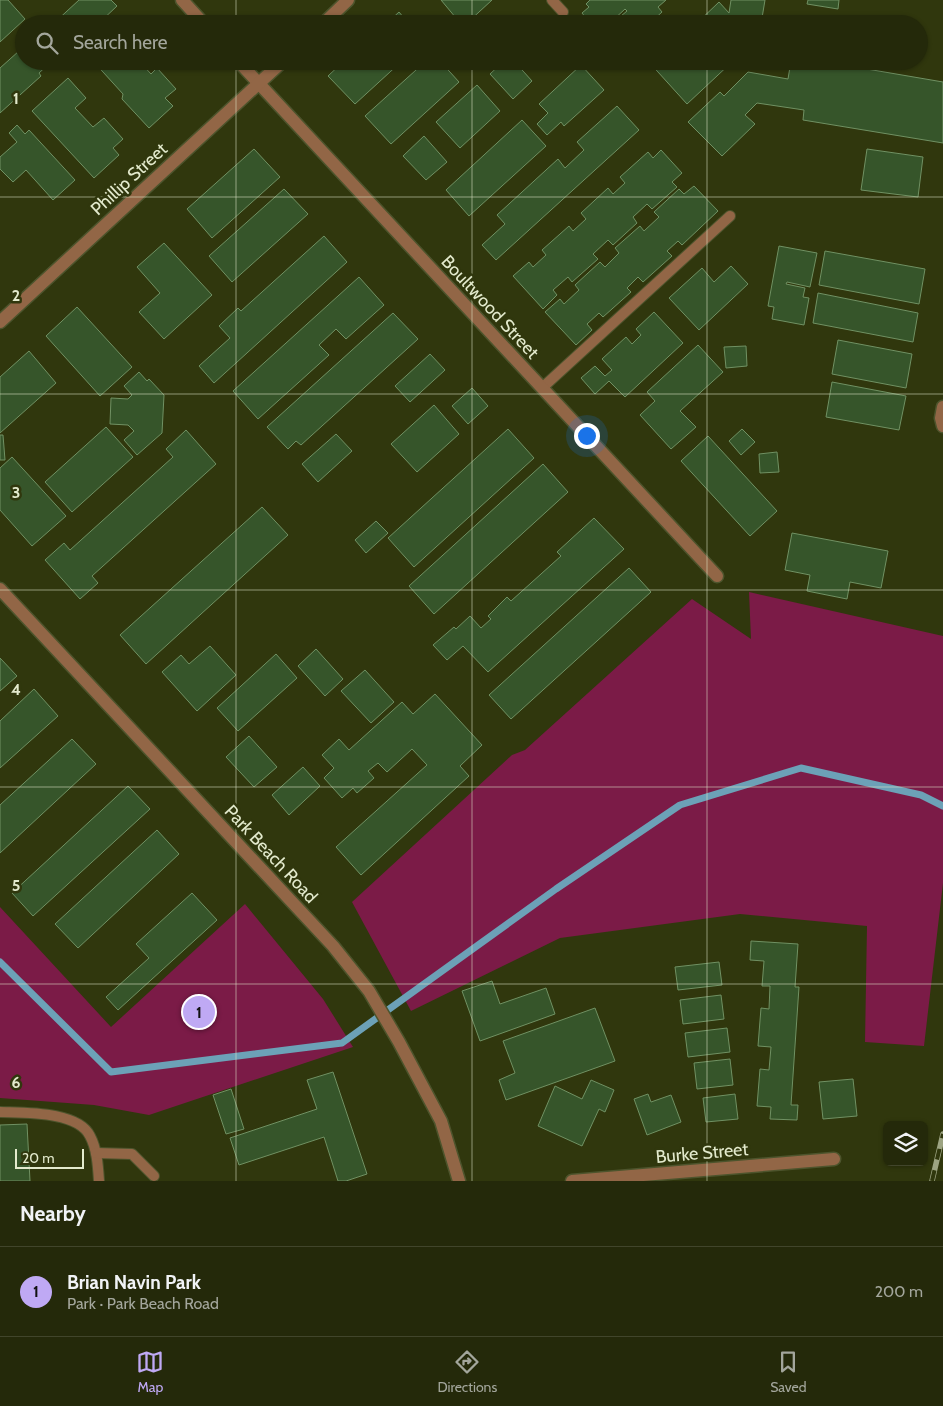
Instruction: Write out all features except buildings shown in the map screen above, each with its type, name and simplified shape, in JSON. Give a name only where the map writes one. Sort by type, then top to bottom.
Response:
[{"type":"street","points":[[182,0],[196,15]]},
{"type":"street","points":[[332,15],[348,0]]},
{"type":"street","name":"Boultwood Street","points":[[246,70],[717,576]]},
{"type":"street","name":"Phillip Street","points":[[0,322],[273,70]]},
{"type":"street","points":[[943,407],[941,418],[943,426]]},
{"type":"street","name":"Park Beach Road","points":[[0,589],[326,939],[369,991],[399,1042],[441,1121],[459,1181]]},
{"type":"street","name":"Burke Street","points":[[572,1181],[834,1159]]},
{"type":"lane","points":[[552,0],[563,12]]},
{"type":"lane","points":[[542,388],[730,216]]},
{"type":"lane","points":[[0,1112],[54,1116],[75,1122],[90,1134],[96,1153],[99,1181]]},
{"type":"lane","points":[[96,1153],[132,1154],[154,1176]]},
{"type":"shaded area","points":[[749,592],[943,636],[943,883],[924,1046],[865,1042],[867,926],[740,914],[560,938],[411,1011],[352,902],[512,755],[525,750],[692,599],[751,639]]},
{"type":"shaded area","points":[[245,904],[323,999],[353,1047],[149,1115],[94,1105],[0,1098],[0,907],[111,1027]]},
{"type":"waterway","points":[[0,962],[111,1072],[342,1043],[556,889],[680,805],[801,768],[921,795],[943,806]]},
{"type":"railway","points":[[932,1181],[943,1134]]},
{"type":"place","name":"Brian Navin Park","points":[[199,1012]]}]
